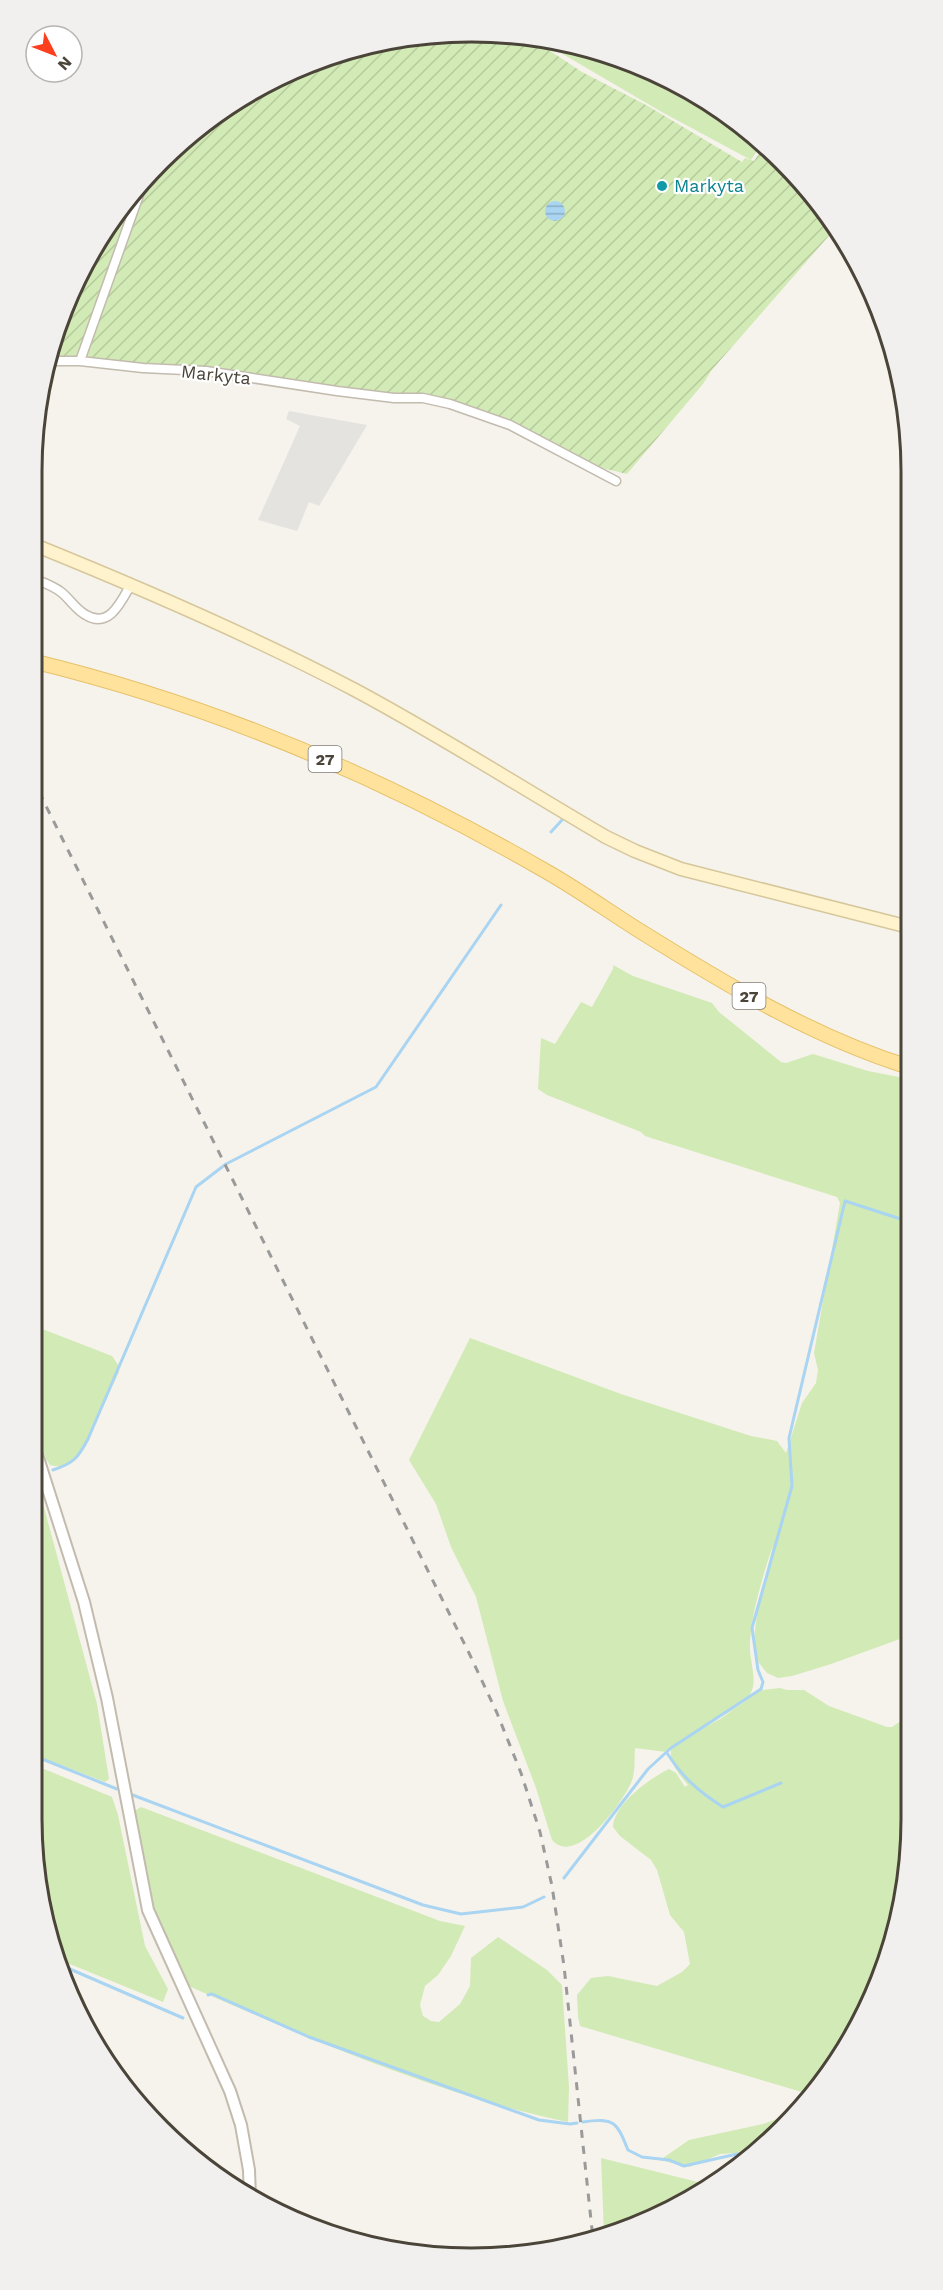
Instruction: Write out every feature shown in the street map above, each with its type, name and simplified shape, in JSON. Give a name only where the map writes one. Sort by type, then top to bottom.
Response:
[{"type":"main road","points":[[42,548],[254,640],[354,690],[448,742],[606,837],[635,851],[681,869],[901,925]]},
{"type":"main road","name":"27","points":[[42,664],[114,682],[193,708],[276,738],[358,773],[433,809],[505,848],[763,1004],[841,1042],[901,1064]]},
{"type":"street","points":[[80,361],[136,204]]},
{"type":"street","name":"Markyta","points":[[57,361],[206,371],[394,398],[423,398],[450,404],[510,425],[616,481]]},
{"type":"street","points":[[42,582],[61,592],[85,615],[96,618],[104,618],[115,612],[130,586]]},
{"type":"street","points":[[42,1471],[89,1623],[107,1698],[148,1910],[230,2091],[241,2125],[250,2186]]},
{"type":"green space","points":[[472,42],[547,49],[582,72],[646,105],[742,162],[745,158],[754,161],[759,153],[794,188],[830,235],[711,371],[703,384],[627,474],[581,463],[467,408],[206,371],[57,361],[65,333],[86,282],[114,233],[149,188],[188,149],[233,114],[282,86],[333,65],[388,50]]},
{"type":"green space","points":[[557,50],[610,65],[661,86],[710,114],[757,151],[751,160],[660,111]]},
{"type":"green space","points":[[613,965],[633,976],[712,1003],[719,1012],[781,1062],[786,1063],[813,1054],[868,1071],[901,1077],[901,1639],[792,1676],[778,1678],[767,1673],[759,1663],[754,1650],[754,1638],[757,1614],[773,1545],[754,1610],[750,1649],[754,1678],[750,1694],[729,1712],[689,1736],[720,1719],[761,1690],[780,1688],[804,1690],[829,1706],[887,1727],[892,1727],[901,1721],[900,1847],[893,1902],[886,1930],[878,1957],[857,2008],[829,2057],[802,2092],[580,2026],[577,1995],[591,1978],[608,1976],[657,1986],[682,1972],[690,1964],[684,1932],[670,1915],[657,1870],[651,1860],[620,1836],[613,1827],[615,1818],[626,1801],[643,1785],[661,1773],[669,1769],[676,1773],[685,1787],[688,1785],[673,1764],[671,1749],[666,1752],[635,1748],[632,1781],[608,1818],[597,1830],[573,1845],[562,1846],[552,1840],[536,1788],[503,1701],[476,1597],[451,1547],[436,1504],[409,1460],[470,1338],[621,1394],[751,1436],[777,1441],[786,1453],[802,1403],[816,1383],[818,1370],[814,1353],[840,1203],[837,1197],[645,1136],[641,1132],[547,1095],[538,1089],[541,1038],[555,1044],[581,1002],[592,1007]]},
{"type":"green space","points":[[42,1329],[112,1356],[119,1366],[119,1372],[89,1436],[75,1459],[69,1464],[60,1466],[50,1465],[42,1445]]},
{"type":"green space","points":[[42,1500],[97,1704],[109,1779],[105,1782],[42,1758]]},
{"type":"green space","points":[[42,1768],[112,1797],[118,1815],[145,1946],[168,1989],[163,2002],[67,1963],[50,1902],[46,1875],[43,1847]]},
{"type":"green space","points":[[141,1807],[440,1921],[465,1926],[451,1956],[438,1975],[425,1986],[420,2005],[423,2016],[431,2021],[439,2022],[460,2004],[470,1986],[471,1958],[498,1937],[547,1970],[562,1985],[569,2087],[568,2122],[469,2096],[373,2063],[184,1984],[157,1921],[133,1812]]},
{"type":"green space","points":[[778,2119],[741,2153],[720,2154],[689,2167],[660,2160],[689,2140]]},
{"type":"green space","points":[[601,2158],[699,2182],[661,2204],[604,2227]]},
{"type":"shaded area","points":[[289,411],[367,425],[319,506],[309,502],[297,531],[258,520],[300,426],[286,419]]},
{"type":"water","points":[[555,201],[562,204],[565,211],[562,218],[555,221],[548,218],[545,211],[548,204]]},
{"type":"waterway","points":[[551,832],[562,820]]},
{"type":"waterway","points":[[53,1470],[75,1459],[88,1439],[196,1187],[226,1164],[376,1087],[501,905]]},
{"type":"waterway","points":[[564,1878],[648,1769],[671,1748],[761,1689],[763,1682],[758,1670],[752,1628],[792,1486],[789,1438],[845,1201],[901,1219]]},
{"type":"waterway","points":[[667,1753],[692,1783],[723,1807],[781,1783]]},
{"type":"waterway","points":[[42,1759],[117,1789]]},
{"type":"waterway","points":[[130,1794],[423,1905],[461,1914],[523,1907],[544,1897]]},
{"type":"waterway","points":[[70,1969],[183,2018]]},
{"type":"waterway","points":[[208,1995],[212,1994],[309,2037],[539,2120],[577,2123]]},
{"type":"waterway","points":[[583,2122],[602,2120],[613,2124],[621,2134],[628,2150],[642,2157],[669,2160],[684,2166],[739,2154]]},
{"type":"railway","points":[[42,798],[469,1653],[497,1713],[521,1773],[540,1832],[552,1886],[564,1966],[592,2230]]},
{"type":"place","name":"Markyta","points":[[662,186]]}]
